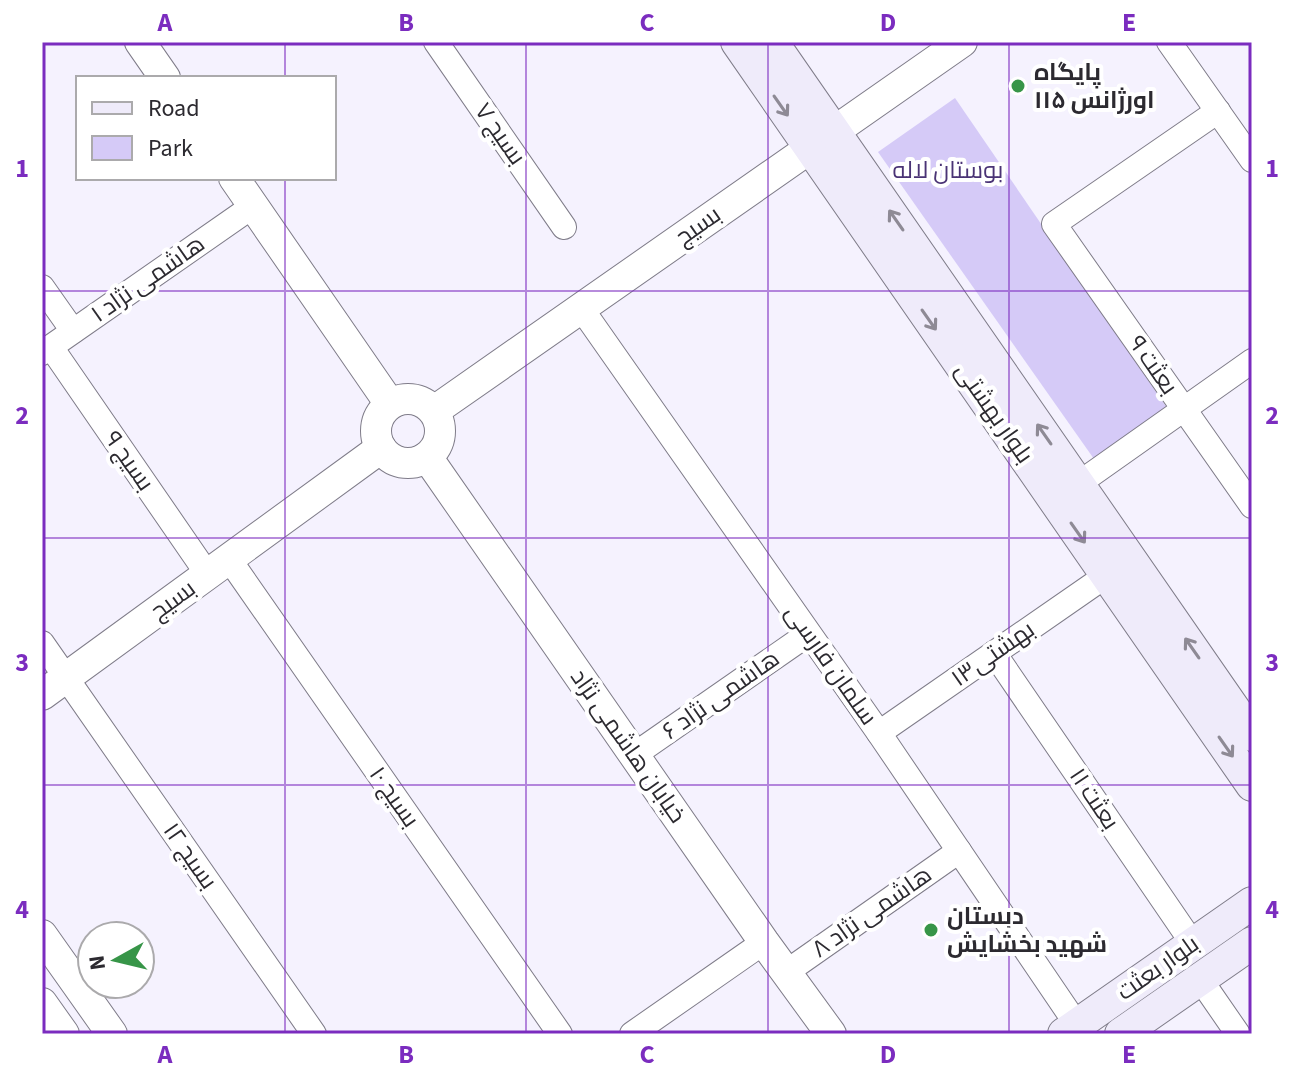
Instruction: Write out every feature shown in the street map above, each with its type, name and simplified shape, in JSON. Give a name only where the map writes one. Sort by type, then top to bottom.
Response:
[{"type":"main road","name":"بلوار بهشتی","points":[[737,42],[822,140],[1078,484],[1252,735]]},
{"type":"main road","name":"بلوار بهشتی","points":[[772,42],[822,140],[1107,575],[1252,785]]},
{"type":"main road","name":"بلوار بعثت","points":[[1071,1030],[1252,903]]},
{"type":"main road","name":"بلوار بعثت","points":[[1121,1034],[1252,943]]},
{"type":"street","points":[[140,42],[164,76]]},
{"type":"street","name":"بسیج ۷","points":[[436,42],[564,227]]},
{"type":"street","name":"بسیج","points":[[434,411],[962,42]]},
{"type":"street","points":[[1169,42],[1252,160]]},
{"type":"street","name":"بعثت ۹","points":[[1218,111],[1054,224],[1252,506]]},
{"type":"street","points":[[235,180],[390,404]]},
{"type":"street","name":"هاشمی نژاد ۱","points":[[46,350],[253,206]]},
{"type":"street","points":[[42,287],[73,331]]},
{"type":"street","name":"سلمان فارسی","points":[[581,308],[879,733],[959,851],[1071,1030]]},
{"type":"street","name":"بسیج ۹","points":[[46,350],[218,567]]},
{"type":"street","points":[[1078,484],[1252,361]]},
{"type":"street","points":[[408,398],[418,400],[434,411],[441,430],[435,450],[411,463],[402,463],[386,455],[377,439],[376,429],[383,411],[390,404],[408,398]]},
{"type":"street","name":"بسیج","points":[[54,686],[381,448]]},
{"type":"street","name":"خیابان هاشمی نژاد","points":[[427,457],[785,973],[831,1034]]},
{"type":"street","name":"بسیج ۱۰","points":[[218,567],[560,1034]]},
{"type":"street","name":"بهشتی۱۳","points":[[879,733],[1107,575]]},
{"type":"street","name":"هاشمی نژاد ۶","points":[[634,755],[808,634]]},
{"type":"street","name":"بسیج ۱۲","points":[[42,643],[54,686],[314,1034]]},
{"type":"street","name":"بعثت ۱۱","points":[[994,653],[1193,944]]},
{"type":"street","name":"هاشمی نژاد ۸","points":[[785,973],[959,851]]},
{"type":"street","points":[[42,935],[112,1034]]},
{"type":"street","points":[[632,1034],[764,942]]},
{"type":"street","points":[[1200,979],[1238,1034]]},
{"type":"street","points":[[42,1003],[64,1034]]},
{"type":"green space","name":"بوستان لاله","points":[[955,98],[1167,408],[1094,459],[878,152]]},
{"type":"place","name":"پایگاه اورژانس ۱۱۵","points":[[1018,86]]},
{"type":"place","name":"دبستان شهید بخشایش","points":[[931,930]]}]
